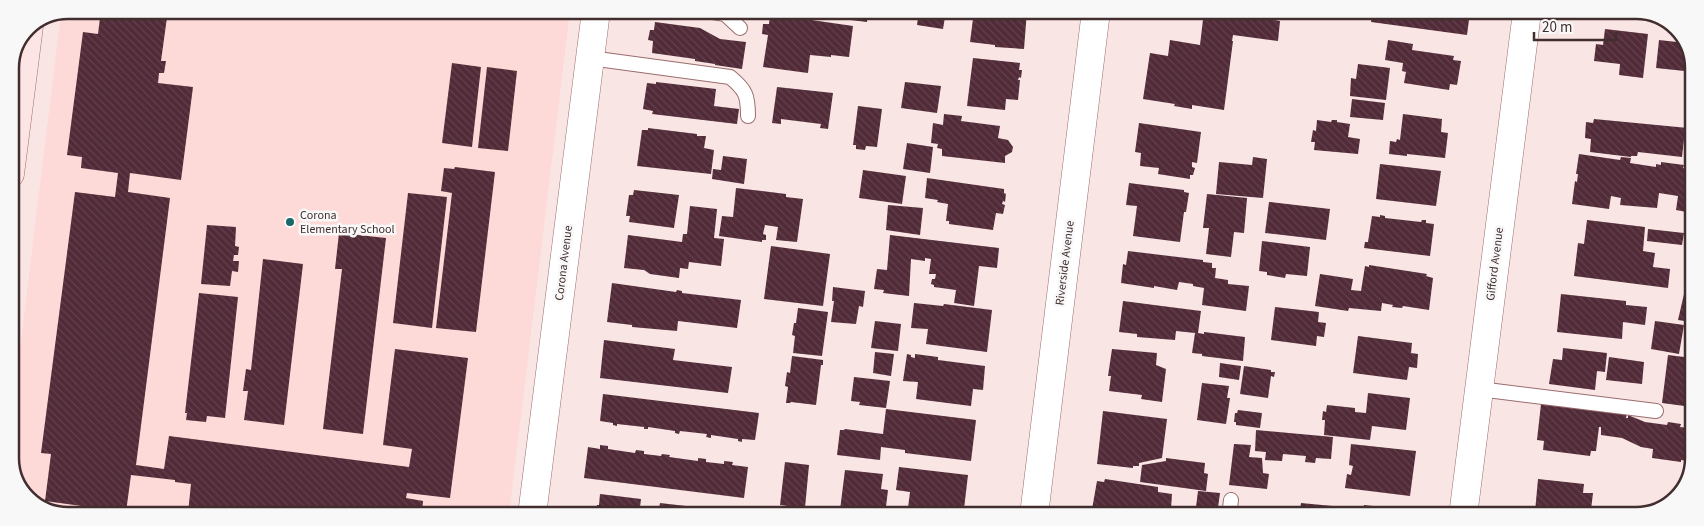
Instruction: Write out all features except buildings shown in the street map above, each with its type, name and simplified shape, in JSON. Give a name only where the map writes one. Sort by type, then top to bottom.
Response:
[{"type":"street","name":"Corona Avenue","points":[[533,507],[595,19]]},
{"type":"street","name":"Riverside Avenue","points":[[1035,507],[1095,19]]},
{"type":"street","name":"Gifford Avenue","points":[[1464,507],[1526,19]]},
{"type":"street","points":[[19,82],[26,41]]},
{"type":"lane","points":[[730,19],[740,28]]},
{"type":"lane","points":[[590,58],[730,78],[742,87],[748,99],[748,116]]},
{"type":"lane","points":[[1479,389],[1656,411]]},
{"type":"lane","points":[[1231,507],[1232,500]]},
{"type":"shaded area","name":"Corona Elementary School","points":[[569,19],[510,507],[55,506],[35,495],[25,483],[21,474],[19,462],[19,357],[60,20]]},
{"type":"place","name":"Corona Elementary School","points":[[290,222]]}]
